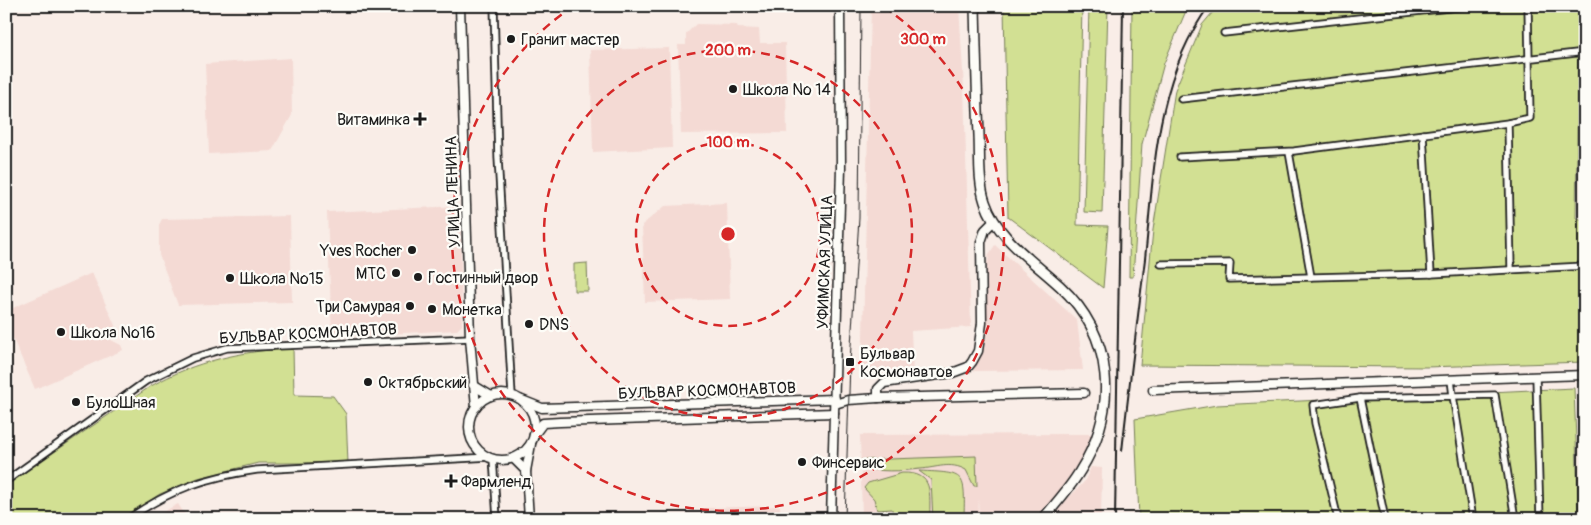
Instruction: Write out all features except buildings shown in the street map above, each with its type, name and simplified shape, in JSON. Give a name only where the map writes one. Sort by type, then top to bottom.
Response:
[{"type":"main road","name":"УЛИЦА ЛЕНИНА","points":[[460,6],[470,338],[476,407]]},
{"type":"main road","name":"УФИМСКАЯ УЛИЦА","points":[[831,519],[841,168],[840,6]]},
{"type":"main road","points":[[975,6],[981,176],[985,202],[994,222],[1012,243],[1062,288],[1082,309],[1096,334],[1103,358],[1104,402],[1096,436],[1086,462],[1074,481],[1043,519]]},
{"type":"main road","points":[[878,398],[878,389],[884,383],[952,373],[968,366],[975,358],[982,322],[981,242],[985,230],[994,222]]},
{"type":"main road","points":[[1153,390],[1585,375]]},
{"type":"main road","points":[[473,385],[491,396]]},
{"type":"main road","name":"БУЛЬВАР КОСМОНАВТОВ","points":[[522,400],[542,408],[835,402],[878,398],[1084,393]]},
{"type":"main road","points":[[528,519],[526,472],[533,439],[534,416],[522,400],[512,395],[491,396],[476,407],[470,421],[471,436],[478,448],[492,457],[512,458],[520,454],[533,439]]},
{"type":"main road","name":"БУЛЬВАР КОСМОНАВТОВ","points":[[533,439],[543,423],[834,413]]},
{"type":"main road","points":[[512,458],[526,472]]},
{"type":"street","points":[[494,6],[498,158],[512,395]]},
{"type":"street","points":[[1224,33],[1467,6]]},
{"type":"street","points":[[1180,158],[1288,152],[1508,123],[1530,118],[1528,6]]},
{"type":"street","points":[[1181,99],[1528,57],[1585,52]]},
{"type":"street","points":[[1508,123],[1511,269]]},
{"type":"street","points":[[1423,134],[1431,274]]},
{"type":"street","points":[[1288,152],[1311,277]]},
{"type":"street","points":[[1161,264],[1230,263],[1229,279],[1431,274],[1585,266]]},
{"type":"street","name":"БУЛЬВАР КОСМОНАВТОВ","points":[[6,481],[146,381],[194,358],[227,348],[470,338]]},
{"type":"street","points":[[1536,377],[1540,519]]},
{"type":"street","points":[[1451,380],[1473,519]]},
{"type":"street","points":[[1338,519],[1315,423],[1313,405],[1360,398],[1496,395],[1515,519]]},
{"type":"street","points":[[1360,398],[1385,519]]},
{"type":"street","points":[[128,519],[190,484],[223,475],[257,470],[492,457],[497,519]]},
{"type":"shaded area","points":[[871,6],[959,6],[964,88],[971,327],[911,331],[913,375],[862,377]]},
{"type":"shaded area","name":"Школа № 14","points":[[696,24],[737,25],[738,28],[759,29],[760,43],[785,43],[787,133],[681,134],[678,45],[686,45],[686,34]]},
{"type":"shaded area","points":[[669,48],[672,148],[593,152],[590,50]]},
{"type":"shaded area","points":[[291,58],[292,115],[272,151],[209,154],[205,64]]},
{"type":"shaded area","points":[[727,203],[730,299],[645,302],[642,225],[665,206]]},
{"type":"shaded area","points":[[460,206],[462,325],[457,330],[332,337],[327,212]]},
{"type":"shaded area","name":"Школа №15","points":[[290,216],[292,302],[178,305],[159,255],[159,225],[162,219]]},
{"type":"shaded area","points":[[995,245],[1077,320],[1083,370],[974,371],[978,339],[986,339],[984,280],[989,254]]},
{"type":"shaded area","name":"Школа №16","points":[[92,273],[117,330],[108,334],[111,340],[121,345],[123,350],[35,389],[6,323],[6,311]]},
{"type":"shaded area","points":[[1092,434],[1088,447],[1070,480],[1038,519],[980,519],[978,498],[979,519],[862,519],[860,435]]},
{"type":"shaded area","points":[[1091,467],[1102,468],[1101,519],[1048,519],[1085,481]]},
{"type":"shaded area","points":[[178,504],[188,519],[150,519],[176,505]]},
{"type":"shaded area","points":[[780,506],[780,519],[706,519],[705,508]]},
{"type":"green space","points":[[1004,6],[1082,6],[1077,225],[1108,226],[1103,288],[1008,217]]},
{"type":"green space","points":[[1089,6],[1108,6],[1102,213],[1084,212]]},
{"type":"green space","points":[[1132,6],[1188,6],[1164,63],[1142,144],[1133,277],[1129,277]]},
{"type":"green space","points":[[1218,6],[1579,6],[1576,218],[1585,220],[1585,362],[1426,367],[1140,365],[1153,230],[1175,90],[1202,25]]},
{"type":"green space","points":[[587,263],[588,291],[574,291],[574,264]]},
{"type":"green space","points":[[293,348],[294,395],[333,396],[346,414],[348,463],[258,463],[198,478],[160,494],[121,519],[6,519],[6,485],[151,386],[185,370],[219,359],[274,349]]},
{"type":"green space","points":[[1574,388],[1579,519],[1139,519],[1135,419],[1217,405]]},
{"type":"green space","points":[[976,456],[977,486],[974,486],[966,470],[960,467],[943,466],[890,471],[874,470],[861,466],[861,460]]},
{"type":"green space","points":[[919,471],[946,473],[960,478],[964,492],[964,519],[933,519],[931,480]]},
{"type":"green space","points":[[902,473],[920,476],[925,480],[929,493],[930,519],[893,519],[892,509],[877,510],[874,499],[864,488],[868,483]]},
{"type":"tram line","points":[[845,519],[850,362],[859,218],[861,6]]},
{"type":"railway","points":[[1115,519],[1123,6]]},
{"type":"railway","points":[[1122,451],[1160,128],[1167,95],[1177,64],[1191,34],[1209,6]]},
{"type":"place","name":"Гранит мастер","points":[[511,39]]},
{"type":"place","name":"Школа № 14","points":[[733,89]]},
{"type":"place","name":"Витаминка","points":[[420,119]]},
{"type":"place","name":"Yves Rocher","points":[[412,250]]},
{"type":"place","name":"МТС","points":[[396,273]]},
{"type":"place","name":"Гостинный двор","points":[[418,277]]},
{"type":"place","name":"Школа №15","points":[[230,278]]},
{"type":"place","name":"Три Самурая","points":[[410,306]]},
{"type":"place","name":"Монетка","points":[[432,309]]},
{"type":"place","name":"DNS","points":[[529,324]]},
{"type":"place","name":"Школа №16","points":[[61,332]]},
{"type":"place","name":"Бульвар Космонавтов","points":[[850,362]]},
{"type":"place","name":"Октябрьский","points":[[368,382]]},
{"type":"place","name":"БулоШная","points":[[76,402]]},
{"type":"place","name":"Финсервис","points":[[802,462]]},
{"type":"place","name":"Фармленд","points":[[451,481]]}]
